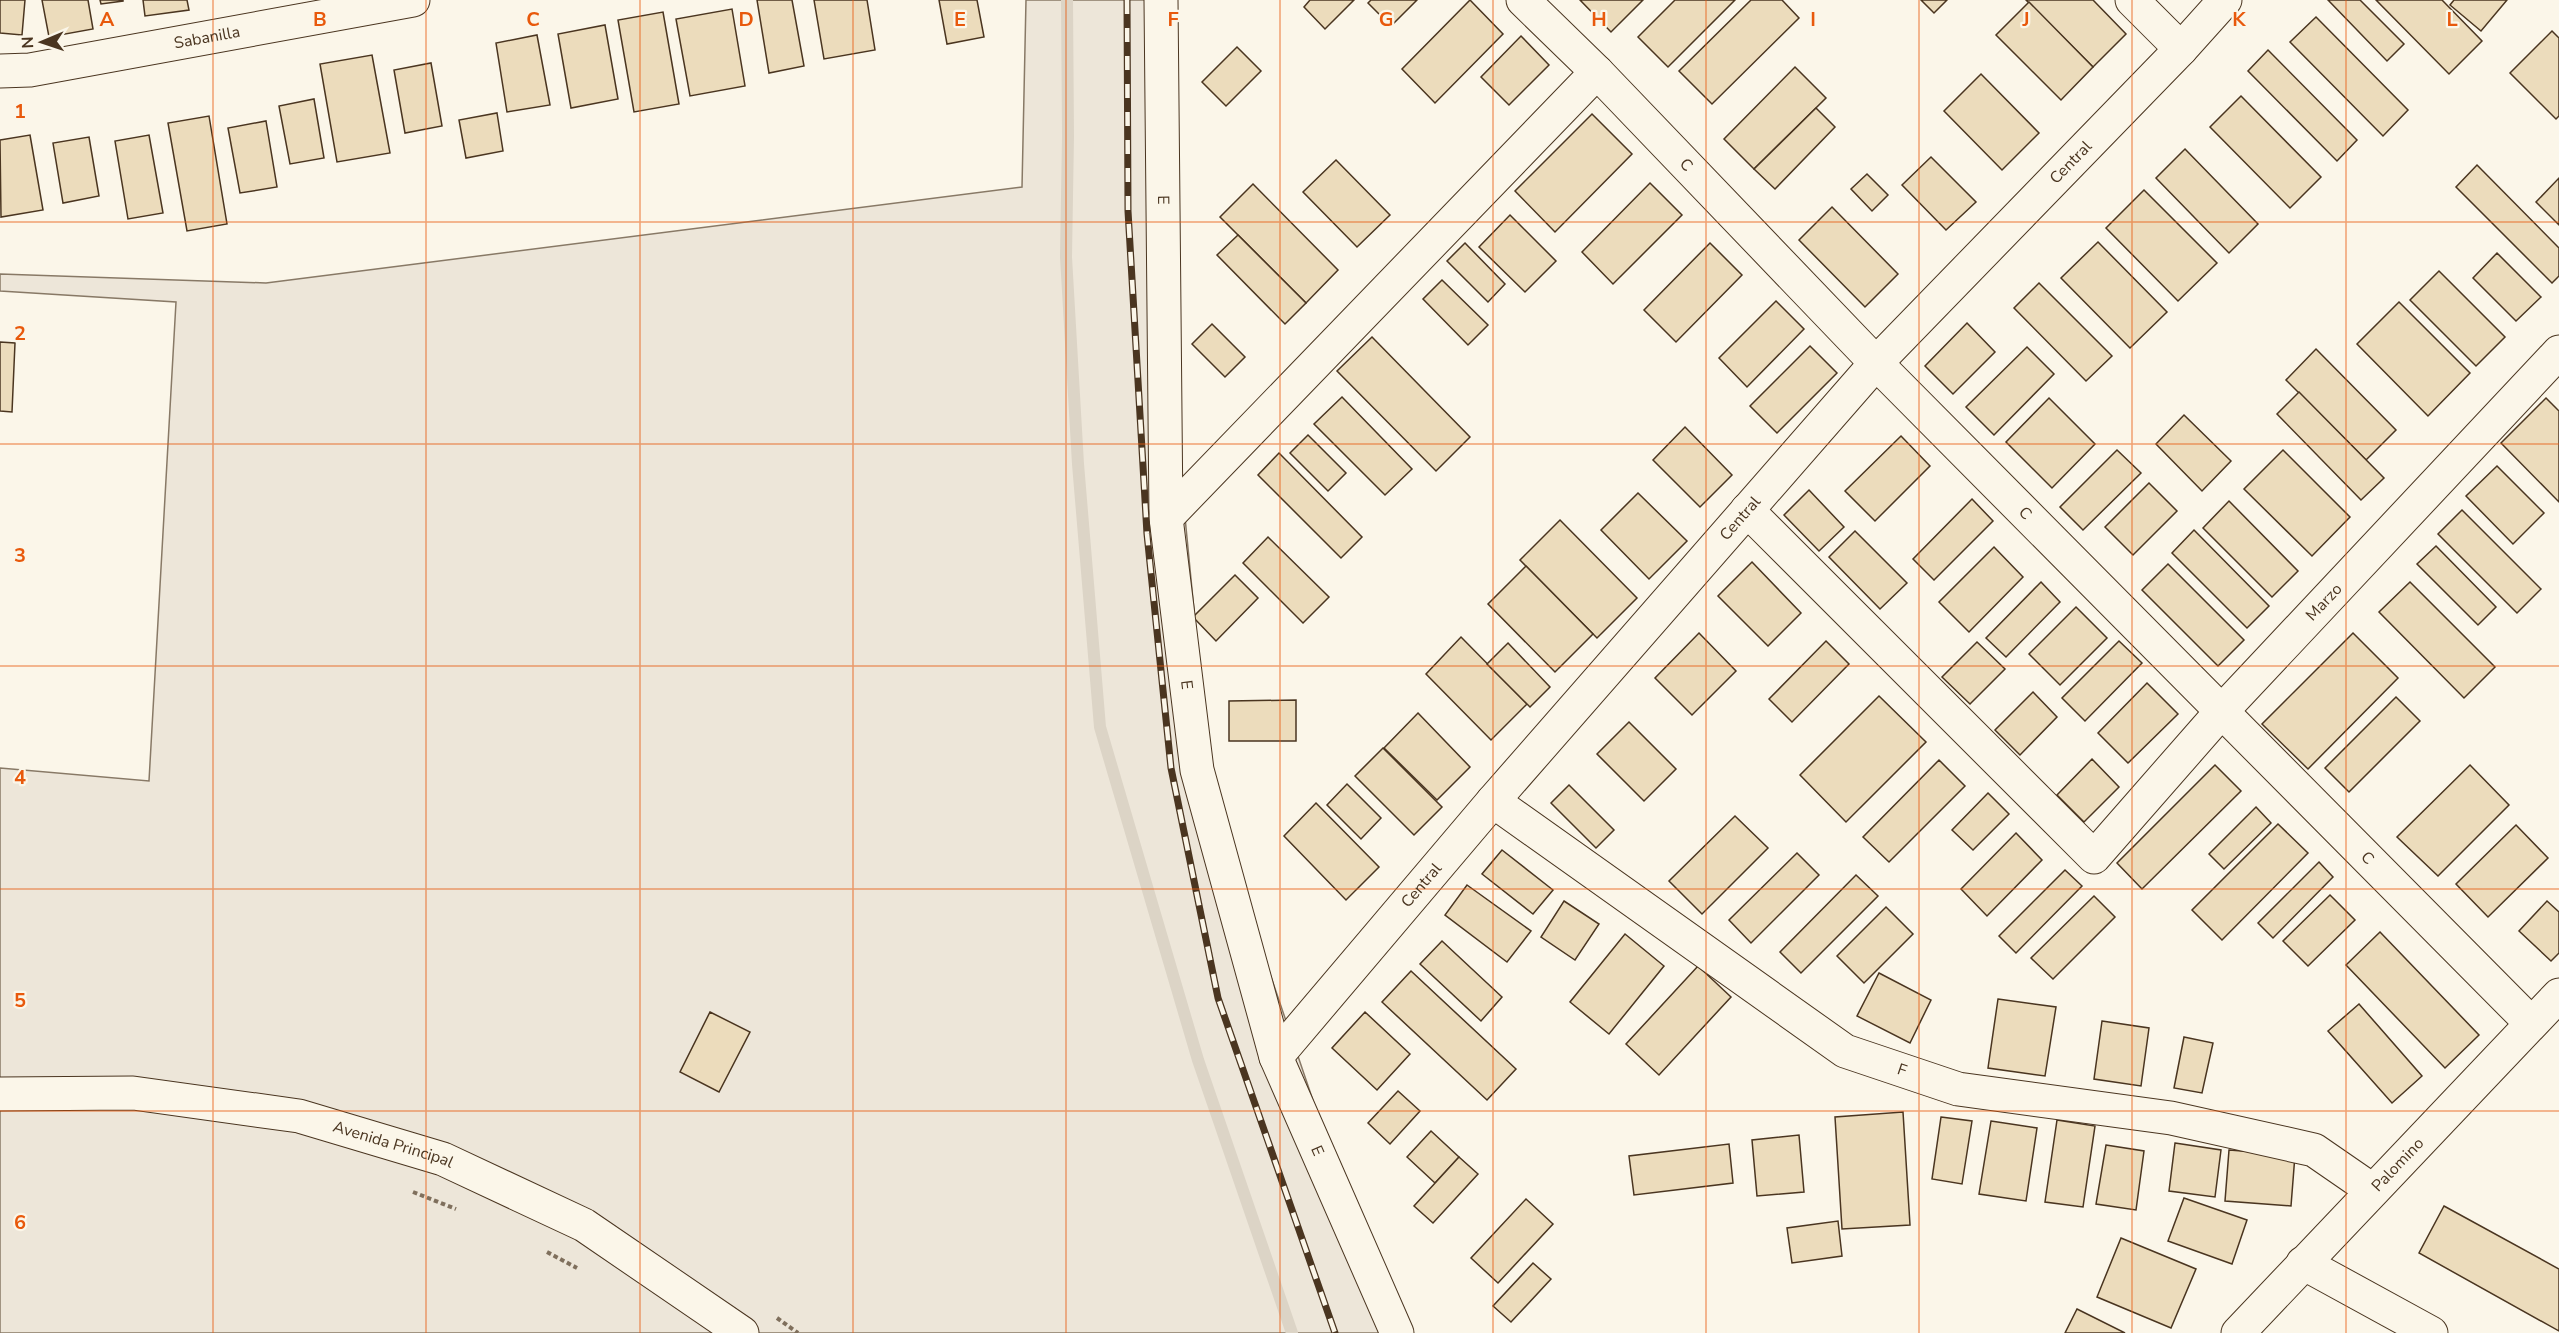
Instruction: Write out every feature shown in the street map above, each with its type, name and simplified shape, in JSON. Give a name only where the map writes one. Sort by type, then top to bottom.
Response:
[{"type":"street","name":"Sabanilla","points":[[0,71],[30,70],[413,0]]},
{"type":"street","name":"E","points":[[1161,0],[1166,518],[1197,770],[1275,1057],[1396,1333]]},
{"type":"street","name":"C","points":[[1523,0],[1597,72],[1876,363],[2531,1023]]},
{"type":"street","points":[[2132,0],[2181,49]]},
{"type":"street","name":"Central","points":[[1275,1057],[1493,801],[1876,363],[2181,49],[2225,0]]},
{"type":"street","points":[[1166,518],[1597,72]]},
{"type":"street","name":"Marzo","points":[[1747,510],[2094,856],[2221,712],[2559,352]]},
{"type":"street","name":"F","points":[[1493,801],[1845,1051],[1958,1089],[2171,1118],[2314,1150],[2372,1190]]},
{"type":"street","name":"Palomino","points":[[2238,1333],[2559,995]]},
{"type":"street","name":"Avenida Principal","points":[[0,1094],[133,1093],[299,1116],[443,1159],[584,1225],[742,1333]]},
{"type":"street","points":[[2303,1263],[2431,1333]]},
{"type":"path","points":[[405,1188],[458,1210]]},
{"type":"path","points":[[542,1249],[583,1272]]},
{"type":"shaded area","points":[[1026,0],[1161,0],[1181,476],[1213,806],[1392,1333],[0,1333],[0,768],[149,781],[176,302],[0,291],[0,274],[266,283],[1022,187]]},
{"type":"building","points":[[0,0],[25,0],[22,35],[0,33]]},
{"type":"building","points":[[42,0],[88,0],[93,29],[49,37]]},
{"type":"building","points":[[100,0],[123,0],[123,1],[101,4]]},
{"type":"building","points":[[143,0],[187,0],[189,10],[145,16]]},
{"type":"building","points":[[757,0],[792,0],[804,66],[769,73]]},
{"type":"building","points":[[814,0],[867,0],[875,50],[824,59]]},
{"type":"building","points":[[939,0],[977,0],[984,37],[947,44]]},
{"type":"building","points":[[1310,0],[1354,0],[1325,29],[1304,7]]},
{"type":"building","points":[[1371,0],[1417,0],[1391,26],[1368,3]]},
{"type":"building","points":[[1470,0],[1503,34],[1435,103],[1402,69]]},
{"type":"building","points":[[1580,0],[1643,0],[1611,32]]},
{"type":"building","points":[[1675,0],[1735,0],[1668,67],[1638,37]]},
{"type":"building","points":[[1751,0],[1782,0],[1799,18],[1712,104],[1679,71]]},
{"type":"building","points":[[1921,0],[1947,0],[1934,13]]},
{"type":"building","points":[[2026,0],[2093,0],[2126,34],[2093,67]]},
{"type":"building","points":[[2328,0],[2360,0],[2404,44],[2387,61]]},
{"type":"building","points":[[2376,0],[2442,0],[2482,41],[2449,74]]},
{"type":"building","points":[[2454,0],[2507,0],[2481,31],[2450,5]]},
{"type":"building","points":[[2029,2],[2093,67],[2061,100],[1996,35]]},
{"type":"building","points":[[732,9],[745,86],[690,96],[676,19]]},
{"type":"building","points":[[663,12],[679,104],[634,112],[618,20]]},
{"type":"building","points":[[2316,17],[2408,110],[2383,136],[2290,42]]},
{"type":"building","points":[[605,25],[618,99],[571,108],[558,34]]},
{"type":"building","points":[[2552,31],[2559,38],[2559,116],[2556,119],[2510,73]]},
{"type":"building","points":[[537,35],[550,105],[507,112],[496,43]]},
{"type":"building","points":[[1521,36],[1549,65],[1509,105],[1481,77]]},
{"type":"building","points":[[1237,47],[1261,71],[1226,106],[1202,82]]},
{"type":"building","points":[[2268,50],[2357,140],[2337,161],[2248,71]]},
{"type":"building","points":[[372,55],[390,153],[337,162],[320,64]]},
{"type":"building","points":[[431,63],[442,126],[405,133],[394,70]]},
{"type":"building","points":[[1795,67],[1826,98],[1754,169],[1724,139]]},
{"type":"building","points":[[1981,74],[2039,133],[2002,170],[1944,111]]},
{"type":"building","points":[[2241,96],[2321,177],[2290,208],[2210,127]]},
{"type":"building","points":[[314,99],[324,158],[290,164],[279,106]]},
{"type":"building","points":[[1816,108],[1835,127],[1775,189],[1754,169]]},
{"type":"building","points":[[497,113],[503,151],[466,158],[459,120]]},
{"type":"building","points":[[1592,114],[1632,154],[1555,232],[1515,191]]},
{"type":"building","points":[[209,116],[227,224],[187,231],[168,123]]},
{"type":"building","points":[[266,121],[277,187],[240,193],[228,128]]},
{"type":"building","points":[[30,135],[43,210],[1,217],[0,140]]},
{"type":"building","points":[[149,135],[163,213],[128,219],[115,141]]},
{"type":"building","points":[[89,137],[99,196],[63,203],[53,143]]},
{"type":"building","points":[[2185,149],[2258,224],[2229,253],[2156,178]]},
{"type":"building","points":[[1931,157],[1976,202],[1946,230],[1902,185]]},
{"type":"building","points":[[1336,160],[1390,215],[1357,247],[1303,192]]},
{"type":"building","points":[[2477,165],[2559,248],[2559,276],[2552,283],[2456,187]]},
{"type":"building","points":[[1867,174],[1888,195],[1872,211],[1851,189]]},
{"type":"building","points":[[2559,178],[2559,225],[2536,202]]},
{"type":"building","points":[[1650,183],[1682,215],[1613,284],[1582,252]]},
{"type":"building","points":[[1253,184],[1338,270],[1306,303],[1220,217]]},
{"type":"building","points":[[2144,190],[2217,263],[2178,301],[2106,228]]},
{"type":"building","points":[[1832,207],[1898,274],[1865,307],[1799,240]]},
{"type":"building","points":[[1510,215],[1556,261],[1525,292],[1479,247]]},
{"type":"building","points":[[1238,235],[1306,303],[1285,324],[1217,255]]},
{"type":"building","points":[[2098,242],[2167,312],[2130,348],[2061,278]]},
{"type":"building","points":[[1465,243],[1505,284],[1488,302],[1447,261]]},
{"type":"building","points":[[1710,243],[1742,275],[1676,342],[1644,310]]},
{"type":"building","points":[[2497,253],[2541,297],[2516,321],[2473,278]]},
{"type":"building","points":[[2439,271],[2505,337],[2476,366],[2410,300]]},
{"type":"building","points":[[1442,280],[1488,325],[1468,345],[1423,299]]},
{"type":"building","points":[[2039,283],[2112,356],[2086,381],[2014,308]]},
{"type":"building","points":[[1776,301],[1804,329],[1747,387],[1719,358]]},
{"type":"building","points":[[2399,302],[2470,373],[2428,416],[2357,344]]},
{"type":"building","points":[[1967,323],[1995,352],[1953,394],[1925,366]]},
{"type":"building","points":[[1212,324],[1245,357],[1225,377],[1192,344]]},
{"type":"building","points":[[1372,337],[1470,437],[1436,471],[1337,371]]},
{"type":"building","points":[[0,342],[15,343],[12,412],[0,411]]},
{"type":"building","points":[[1810,346],[1837,373],[1777,433],[1750,406]]},
{"type":"building","points":[[2027,347],[2054,374],[1994,435],[1966,407]]},
{"type":"building","points":[[2316,349],[2396,430],[2366,460],[2286,380]]},
{"type":"building","points":[[2299,392],[2384,478],[2361,500],[2277,414]]},
{"type":"building","points":[[1342,397],[1412,469],[1385,495],[1314,424]]},
{"type":"building","points":[[2049,398],[2095,444],[2052,488],[2006,442]]},
{"type":"building","points":[[2546,398],[2559,411],[2559,502],[2501,443]]},
{"type":"building","points":[[2184,415],[2231,461],[2202,491],[2156,444]]},
{"type":"building","points":[[1685,427],[1732,475],[1700,507],[1653,460]]},
{"type":"building","points":[[1308,435],[1346,473],[1328,491],[1290,453]]},
{"type":"building","points":[[1901,436],[1930,466],[1875,521],[1845,491]]},
{"type":"building","points":[[2117,450],[2141,473],[2083,530],[2060,507]]},
{"type":"building","points":[[2283,450],[2350,517],[2312,556],[2244,489]]},
{"type":"building","points":[[1279,453],[1362,537],[1341,558],[1258,475]]},
{"type":"building","points":[[2497,466],[2544,513],[2513,544],[2466,496]]},
{"type":"building","points":[[2149,483],[2177,511],[2133,555],[2105,527]]},
{"type":"building","points":[[1809,490],[1844,527],[1819,551],[1784,515]]},
{"type":"building","points":[[1638,493],[1687,541],[1649,579],[1601,530]]},
{"type":"building","points":[[1972,499],[1993,521],[1934,580],[1913,559]]},
{"type":"building","points":[[2229,501],[2298,571],[2272,597],[2203,528]]},
{"type":"building","points":[[2462,510],[2541,589],[2517,613],[2438,534]]},
{"type":"building","points":[[1560,520],[1637,598],[1597,638],[1520,560]]},
{"type":"building","points":[[2194,530],[2269,606],[2247,628],[2172,553]]},
{"type":"building","points":[[1855,531],[1907,583],[1880,609],[1829,557]]},
{"type":"building","points":[[1268,537],[1329,597],[1303,623],[1243,563]]},
{"type":"building","points":[[2436,546],[2496,607],[2478,625],[2417,564]]},
{"type":"building","points":[[1994,547],[2023,577],[1969,632],[1939,602]]},
{"type":"building","points":[[1752,562],[1801,613],[1768,646],[1718,596]]},
{"type":"building","points":[[2168,564],[2244,640],[2218,666],[2142,590]]},
{"type":"building","points":[[1526,566],[1593,634],[1555,672],[1488,604]]},
{"type":"building","points":[[1235,575],[1258,598],[1216,641],[1193,617]]},
{"type":"building","points":[[2041,582],[2060,602],[2006,657],[1986,638]]},
{"type":"building","points":[[2410,582],[2495,667],[2464,698],[2379,612]]},
{"type":"building","points":[[2076,607],[2107,638],[2060,685],[2029,654]]},
{"type":"building","points":[[1699,633],[1736,671],[1692,715],[1655,678]]},
{"type":"building","points":[[2353,633],[2398,678],[2308,769],[2262,724]]},
{"type":"building","points":[[1461,637],[1527,704],[1491,740],[1426,674]]},
{"type":"building","points":[[1826,641],[1849,664],[1792,722],[1769,699]]},
{"type":"building","points":[[2119,641],[2142,663],[2085,721],[2062,698]]},
{"type":"building","points":[[1977,642],[2005,669],[1970,704],[1942,677]]},
{"type":"building","points":[[1508,643],[1550,687],[1530,707],[1487,664]]},
{"type":"building","points":[[2147,683],[2178,714],[2128,763],[2098,733]]},
{"type":"building","points":[[2033,692],[2057,717],[2020,755],[1995,730]]},
{"type":"building","points":[[1879,696],[1926,742],[1846,822],[1800,775]]},
{"type":"building","points":[[2396,697],[2420,721],[2349,792],[2325,768]]},
{"type":"building","points":[[1296,700],[1296,741],[1229,741],[1229,701]]},
{"type":"building","points":[[1418,713],[1470,767],[1437,800],[1384,748]]},
{"type":"building","points":[[1629,722],[1676,769],[1644,801],[1597,754]]},
{"type":"building","points":[[1383,748],[1442,807],[1414,835],[1355,776]]},
{"type":"building","points":[[2092,759],[2119,787],[2084,822],[2057,795]]},
{"type":"building","points":[[1939,760],[1965,786],[1889,862],[1863,837]]},
{"type":"building","points":[[2215,765],[2241,791],[2142,889],[2117,863]]},
{"type":"building","points":[[2470,765],[2509,805],[2438,876],[2397,837]]},
{"type":"building","points":[[1347,784],[1381,818],[1361,839],[1327,805]]},
{"type":"building","points":[[1569,785],[1614,830],[1596,848],[1551,803]]},
{"type":"building","points":[[1988,793],[2009,814],[1973,850],[1952,830]]},
{"type":"building","points":[[1316,803],[1379,867],[1346,900],[1284,836]]},
{"type":"building","points":[[2256,807],[2271,823],[2224,869],[2209,854]]},
{"type":"building","points":[[1735,816],[1768,848],[1702,914],[1669,881]]},
{"type":"building","points":[[2278,824],[2308,853],[2222,940],[2192,910]]},
{"type":"building","points":[[2516,825],[2548,858],[2488,917],[2456,884]]},
{"type":"building","points":[[2016,833],[2042,860],[1987,916],[1961,889]]},
{"type":"building","points":[[1502,850],[1553,890],[1533,914],[1482,874]]},
{"type":"building","points":[[1797,853],[1819,875],[1751,943],[1729,920]]},
{"type":"building","points":[[2319,862],[2333,877],[2273,938],[2258,923]]},
{"type":"building","points":[[2065,870],[2082,886],[2016,953],[1999,936]]},
{"type":"building","points":[[1856,875],[1878,896],[1801,973],[1780,952]]},
{"type":"building","points":[[1467,885],[1531,931],[1507,962],[1445,915]]},
{"type":"building","points":[[2330,895],[2355,920],[2308,966],[2283,941]]},
{"type":"building","points":[[2094,896],[2115,917],[2053,979],[2031,958]]},
{"type":"building","points":[[1564,901],[1599,924],[1575,960],[1541,937]]},
{"type":"building","points":[[2547,901],[2559,912],[2559,953],[2551,961],[2519,931]]},
{"type":"building","points":[[1886,907],[1913,934],[1864,983],[1837,956]]},
{"type":"building","points":[[2380,932],[2479,1035],[2445,1068],[2346,965]]},
{"type":"building","points":[[1625,934],[1664,966],[1609,1034],[1570,1002]]},
{"type":"building","points":[[1442,941],[1502,997],[1481,1021],[1420,964]]},
{"type":"building","points":[[1698,966],[1731,997],[1659,1075],[1626,1044]]},
{"type":"building","points":[[1411,971],[1516,1069],[1487,1100],[1382,1002]]},
{"type":"building","points":[[1879,973],[1931,1000],[1910,1043],[1857,1016]]},
{"type":"building","points":[[1998,999],[2056,1007],[2045,1076],[1988,1068]]},
{"type":"building","points":[[2359,1004],[2422,1076],[2392,1103],[2328,1031]]},
{"type":"building","points":[[710,1012],[750,1032],[719,1092],[680,1072]]},
{"type":"building","points":[[1365,1012],[1410,1054],[1377,1090],[1332,1048]]},
{"type":"building","points":[[2102,1021],[2149,1028],[2141,1086],[2094,1079]]},
{"type":"building","points":[[2184,1037],[2213,1043],[2202,1093],[2174,1088]]},
{"type":"building","points":[[1398,1091],[1420,1111],[1390,1144],[1368,1123]]},
{"type":"building","points":[[1903,1112],[1910,1225],[1842,1229],[1835,1117]]},
{"type":"building","points":[[1941,1117],[1972,1121],[1962,1184],[1932,1179]]},
{"type":"building","points":[[2057,1120],[2095,1126],[2083,1207],[2045,1202]]},
{"type":"building","points":[[1991,1121],[2037,1128],[2026,1201],[1979,1194]]},
{"type":"building","points":[[1431,1131],[1459,1157],[1435,1183],[1407,1157]]},
{"type":"building","points":[[1799,1135],[1804,1192],[1757,1196],[1752,1140]]},
{"type":"building","points":[[2175,1143],[2221,1150],[2215,1197],[2169,1191]]},
{"type":"building","points":[[1729,1144],[1733,1183],[1634,1195],[1629,1156]]},
{"type":"building","points":[[2106,1145],[2144,1151],[2136,1210],[2096,1204]]},
{"type":"building","points":[[2229,1150],[2295,1155],[2291,1206],[2225,1201]]},
{"type":"building","points":[[1459,1157],[1478,1174],[1433,1223],[1414,1206]]},
{"type":"building","points":[[2184,1198],[2247,1220],[2232,1264],[2168,1241]]},
{"type":"building","points":[[1526,1199],[1553,1224],[1498,1283],[1471,1258]]},
{"type":"building","points":[[2444,1206],[2559,1269],[2559,1331],[2419,1253]]},
{"type":"building","points":[[1838,1221],[1842,1256],[1792,1263],[1787,1228]]},
{"type":"building","points":[[2121,1238],[2196,1269],[2171,1328],[2097,1297]]},
{"type":"building","points":[[1533,1263],[1551,1279],[1511,1322],[1493,1306]]},
{"type":"building","points":[[2077,1309],[2125,1333],[2065,1333]]},
{"type":"waterway","points":[[1067,0],[1066,257],[1078,464],[1100,727],[1198,1060],[1292,1333]]},
{"type":"railway","points":[[1127,0],[1128,211],[1147,534],[1171,768],[1218,998],[1335,1333]]}]
